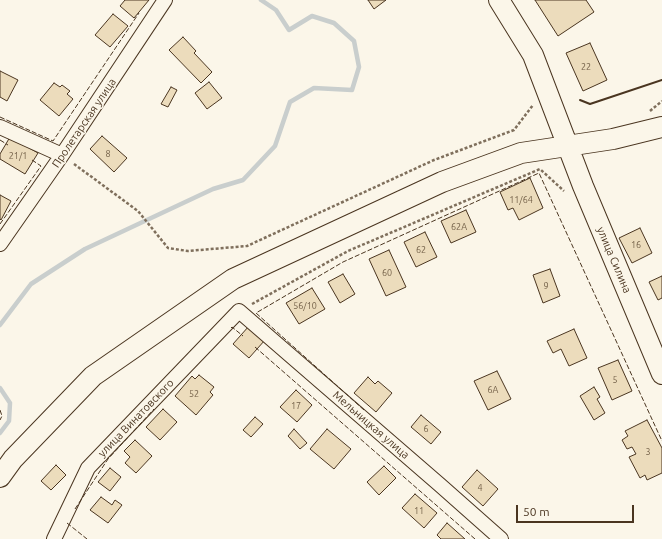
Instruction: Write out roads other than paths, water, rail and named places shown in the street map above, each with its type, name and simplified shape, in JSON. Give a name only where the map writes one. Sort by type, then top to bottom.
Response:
[{"type":"main road","name":"улица Силина","points":[[499,0],[533,55],[586,193],[662,374]]},
{"type":"main road","points":[[0,477],[13,459],[94,376],[233,279],[442,182],[521,153],[613,139],[662,127]]},
{"type":"street","name":"Пролетарская улица","points":[[0,244],[62,155],[165,0]]},
{"type":"street","points":[[0,127],[62,155]]},
{"type":"street","name":"улица Винатовского","points":[[57,537],[88,468],[239,311]]},
{"type":"street","name":"Мельницкая улица","points":[[239,311],[501,539]]},
{"type":"waterway","points":[[0,325],[31,284],[85,249],[213,189],[243,180],[275,146],[290,102],[314,88],[352,90],[359,67],[354,41],[334,23],[312,16],[289,30],[276,10],[261,0]]},
{"type":"waterway","points":[[0,388],[10,403],[9,421],[0,433]]}]
